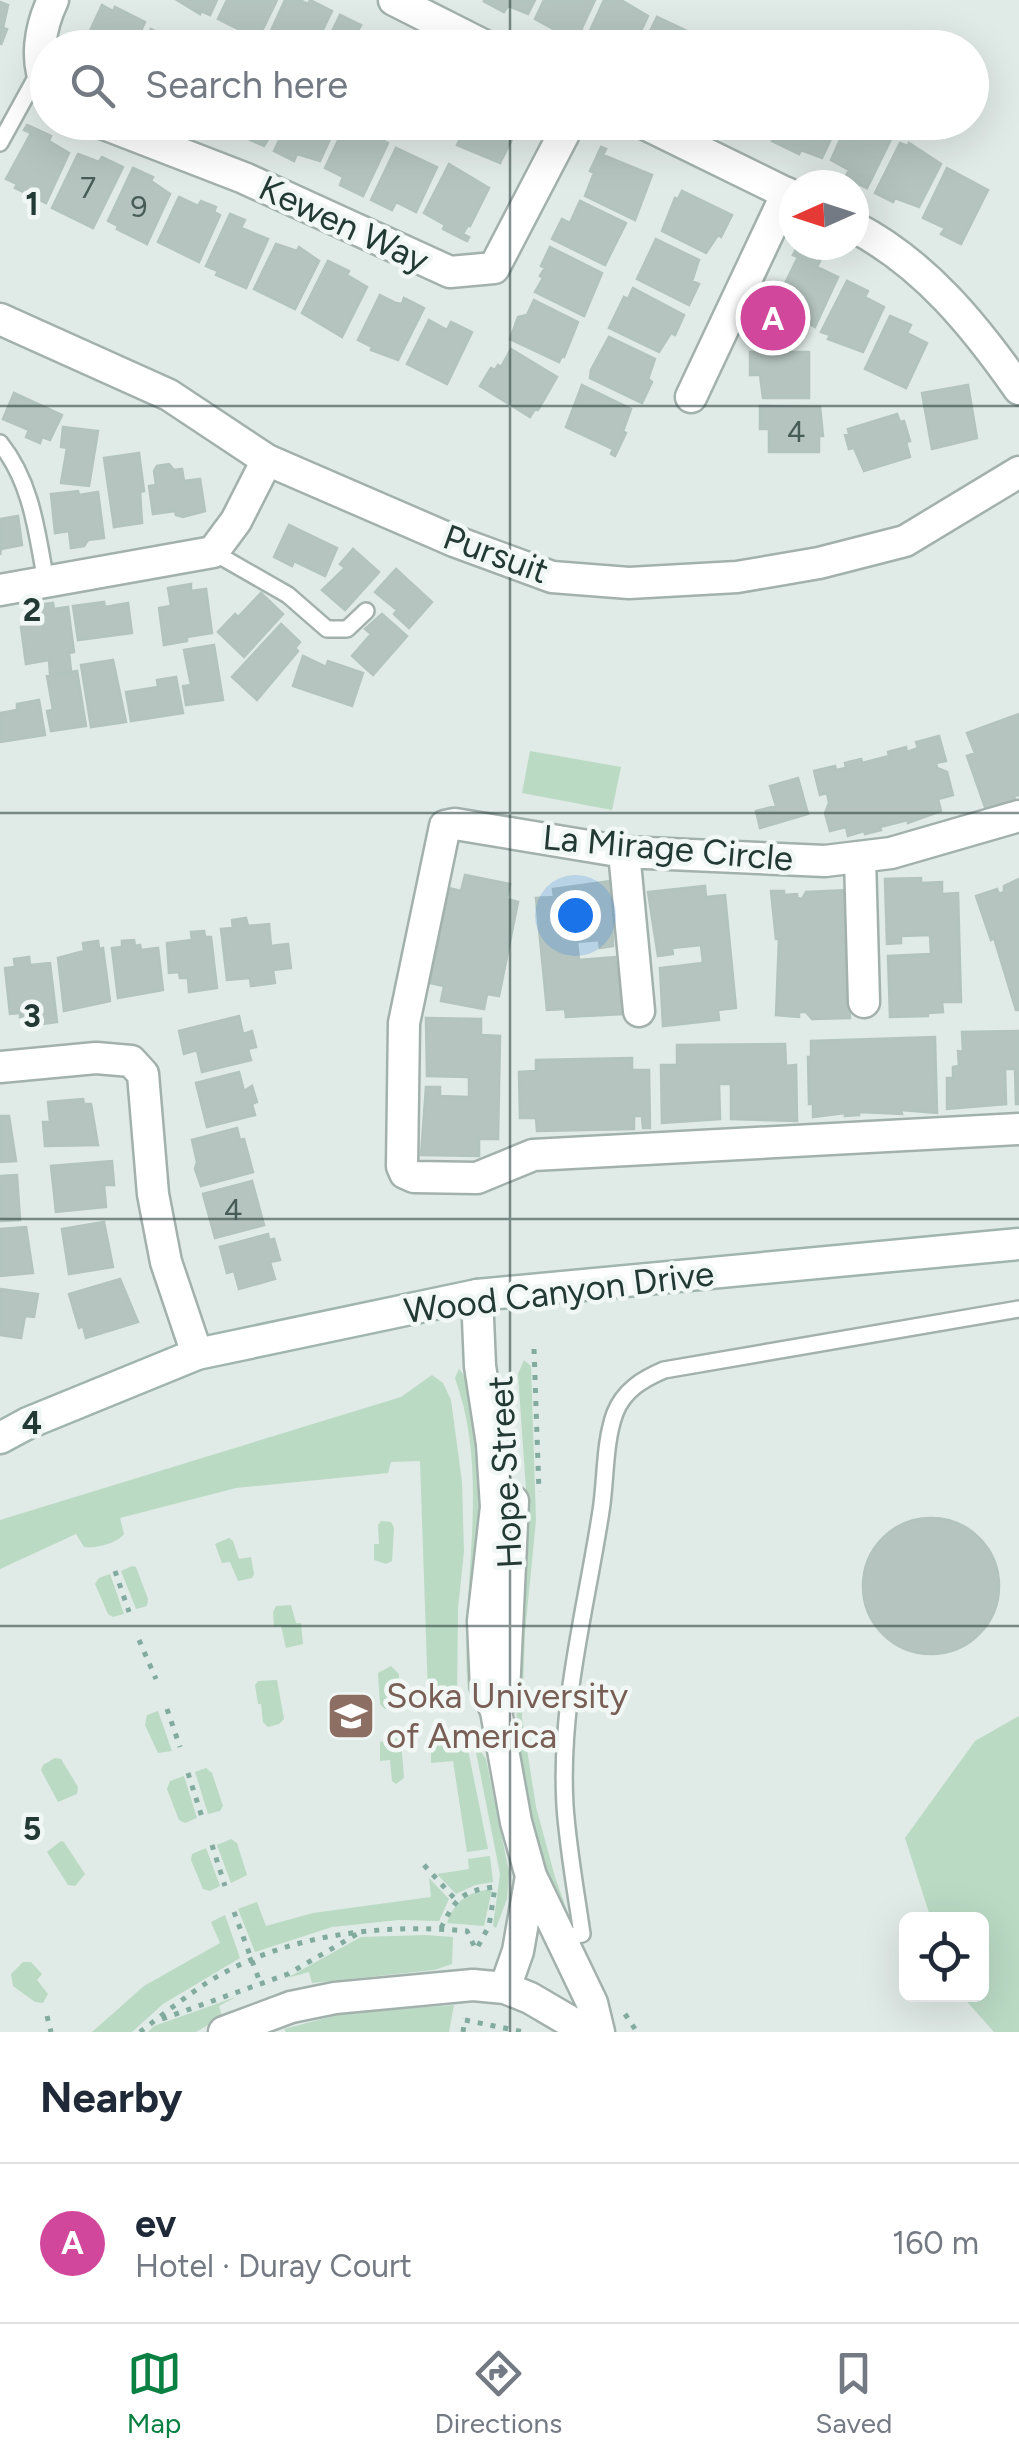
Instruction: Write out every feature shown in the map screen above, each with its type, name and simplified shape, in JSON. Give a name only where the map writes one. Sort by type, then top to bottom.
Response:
[{"type":"street","points":[[44,30],[54,0]]},
{"type":"street","points":[[394,0],[454,30]]},
{"type":"street","name":"Kewen Way","points":[[146,140],[244,178],[450,272],[494,268],[561,140]]},
{"type":"street","points":[[679,140],[779,189]]},
{"type":"street","points":[[690,397],[779,219]]},
{"type":"street","points":[[869,235],[930,281],[984,339],[1019,389]]},
{"type":"street","name":"Pursuit","points":[[0,319],[169,395],[267,460],[454,541],[552,577],[630,583],[738,577],[820,563],[905,541],[1019,472]]},
{"type":"street","points":[[0,590],[213,552],[236,521],[267,460]]},
{"type":"street","name":"La Mirage Circle","points":[[1019,816],[892,853],[824,861],[624,852],[455,824],[445,826],[404,1023],[402,1166],[405,1173],[414,1177],[476,1178],[533,1155],[1019,1129]]},
{"type":"street","points":[[624,852],[639,1011]]},
{"type":"street","points":[[860,858],[864,1002]]},
{"type":"street","points":[[0,1067],[96,1058],[131,1061],[144,1074],[153,1194],[166,1262],[197,1354]]},
{"type":"street","name":"Wood Canyon Drive","points":[[0,1438],[197,1354],[478,1295],[1019,1244]]},
{"type":"street","name":"Hope Street","points":[[478,1295],[501,1364],[513,1496],[504,1692],[496,1711],[516,1822],[531,1876],[518,1951],[505,1988]]},
{"type":"street","points":[[531,1876],[571,1936],[598,2032]]},
{"type":"street","points":[[224,2032],[290,2007],[335,1998],[472,1985],[505,1988],[530,1998],[588,2032]]},
{"type":"lane","points":[[0,144],[30,100]]},
{"type":"lane","points":[[0,443],[21,473],[36,524],[46,582]]},
{"type":"lane","points":[[213,552],[288,595],[327,629],[347,629],[366,611]]},
{"type":"lane","points":[[571,1936],[565,1806],[569,1706],[611,1429],[616,1410],[628,1392],[639,1381],[664,1370],[1019,1308]]},
{"type":"path","points":[[115,1571],[129,1612]]},
{"type":"path","points":[[139,1640],[156,1679]]},
{"type":"path","points":[[167,1709],[180,1748]]},
{"type":"path","points":[[188,1773],[202,1818]]},
{"type":"path","points":[[212,1844],[225,1886]]},
{"type":"path","points":[[424,1865],[455,1899]]},
{"type":"path","points":[[140,2032],[209,1982],[252,1960],[306,1942],[361,1932],[440,1928],[467,1931],[476,1950],[489,1926],[495,1887],[476,1889],[455,1899],[440,1928]]},
{"type":"path","points":[[234,1912],[261,1985]]},
{"type":"path","points":[[154,2021],[288,1974],[361,1932]]},
{"type":"path","points":[[463,2032],[467,2012]]},
{"type":"path","points":[[47,2016],[50,2032]]},
{"type":"path","points":[[465,2020],[524,2032]]},
{"type":"green space","points":[[530,751],[621,767],[612,810],[522,793]]},
{"type":"green space","points":[[524,1360],[531,1366],[536,1520],[525,1633],[522,1718],[536,1807],[572,1925],[564,1924],[537,1849],[517,1749],[516,1656],[528,1518],[518,1374]]},
{"type":"green space","points":[[459,1369],[471,1393],[482,1472],[480,1569],[468,1692],[466,1652],[473,1495],[466,1417],[455,1378]]},
{"type":"green space","points":[[432,1375],[443,1383],[451,1400],[462,1482],[464,1552],[458,1608],[457,1698],[452,1703],[437,1703],[428,1695],[420,1461],[391,1462],[388,1473],[236,1488],[120,1518],[124,1534],[106,1545],[84,1547],[76,1534],[0,1569],[0,1520],[401,1397]]},
{"type":"green space","points":[[381,1521],[391,1522],[394,1528],[392,1561],[386,1564],[374,1560]]},
{"type":"green space","points":[[229,1538],[239,1559],[251,1557],[252,1578],[238,1581],[230,1562],[222,1563],[215,1544]]},
{"type":"green space","points":[[136,1567],[148,1599],[147,1606],[136,1609],[121,1571]]},
{"type":"green space","points":[[110,1574],[124,1614],[113,1617],[95,1584]]},
{"type":"green space","points":[[291,1605],[296,1623],[301,1623],[303,1644],[286,1648],[281,1626],[274,1627],[273,1612],[276,1606]]},
{"type":"green space","points":[[391,1666],[399,1674],[399,1704],[385,1709],[380,1704],[378,1673]]},
{"type":"green space","points":[[277,1680],[284,1719],[268,1727],[263,1722],[255,1685],[258,1681]]},
{"type":"green space","points":[[158,1711],[172,1751],[158,1753],[145,1725],[147,1715]]},
{"type":"green space","points":[[1019,1716],[1019,2032],[994,2032],[967,2002],[989,2002],[989,1912],[929,1912],[905,1838],[975,1741]]},
{"type":"green space","points":[[440,1733],[465,1735],[488,1849],[467,1852],[453,1761],[431,1763],[431,1738]]},
{"type":"green space","points":[[398,1738],[404,1778],[396,1784],[392,1781],[390,1760],[380,1761],[380,1742]]},
{"type":"green space","points":[[474,1742],[486,1759],[509,1872],[507,1899],[496,1928],[493,1926],[500,1874]]},
{"type":"green space","points":[[55,1758],[61,1759],[78,1787],[77,1794],[58,1802],[41,1770]]},
{"type":"green space","points":[[206,1768],[212,1773],[223,1806],[208,1814],[195,1772]]},
{"type":"green space","points":[[184,1776],[197,1818],[185,1823],[179,1820],[167,1789],[170,1781]]},
{"type":"green space","points":[[231,1839],[237,1843],[247,1875],[231,1883],[217,1845]]},
{"type":"green space","points":[[61,1841],[85,1874],[75,1886],[68,1885],[47,1852]]},
{"type":"green space","points":[[206,1848],[220,1886],[210,1891],[203,1889],[191,1860],[192,1854]]},
{"type":"green space","points":[[490,1856],[493,1882],[456,1894],[437,1874],[469,1869],[468,1859]]},
{"type":"green space","points":[[429,1878],[449,1899],[439,1921],[399,1920],[332,1927],[255,1952],[238,1909],[257,1902],[266,1926],[313,1913],[431,1897]]},
{"type":"green space","points":[[492,1889],[484,1926],[447,1923],[463,1898]]},
{"type":"green space","points":[[225,1915],[240,1958],[163,2004],[132,2032],[92,2032],[144,1986],[220,1943],[211,1922]]},
{"type":"green space","points":[[361,1937],[453,1937],[452,1964],[434,1970],[312,1983],[309,1972],[287,1978]]},
{"type":"green space","points":[[23,1962],[31,1962],[42,1974],[37,1980],[48,1994],[43,2003],[35,2002],[13,1986],[11,1974]]},
{"type":"green space","points":[[236,1997],[219,2006],[222,2017],[196,2032],[148,2032],[154,2026]]},
{"type":"green space","points":[[454,2005],[449,2032],[284,2029],[345,2013]]},
{"type":"building","points":[[177,0],[217,0],[210,15],[201,11],[200,14]]},
{"type":"building","points":[[227,0],[277,0],[262,30],[240,30],[218,19]]},
{"type":"building","points":[[285,0],[308,4],[310,0],[332,11],[323,30],[271,30]]},
{"type":"building","points":[[535,0],[528,14],[508,6],[504,12],[483,1]]},
{"type":"building","points":[[544,0],[595,0],[581,30],[555,30],[535,19]]},
{"type":"building","points":[[604,0],[621,0],[648,16],[641,30],[590,30]]},
{"type":"building","points":[[0,2],[8,5],[3,28],[7,29],[1,45]]},
{"type":"building","points":[[102,5],[145,22],[141,30],[90,30]]},
{"type":"building","points":[[340,15],[361,25],[358,30],[333,30]]},
{"type":"building","points":[[657,17],[685,30],[651,30]]},
{"type":"building","points":[[30,135],[30,140],[49,140],[69,153],[46,203],[15,188],[17,184],[6,179]]},
{"type":"building","points":[[279,140],[330,140],[320,161],[297,154],[294,161],[274,151]]},
{"type":"building","points":[[338,140],[388,143],[363,196],[340,185],[343,177],[325,168]]},
{"type":"building","points":[[459,140],[512,140],[500,163],[457,145]]},
{"type":"building","points":[[830,140],[822,158],[801,150],[799,154],[772,141]]},
{"type":"building","points":[[840,140],[891,140],[869,184],[869,170],[849,170],[831,160]]},
{"type":"building","points":[[900,143],[909,143],[941,164],[919,207],[895,198],[893,202],[875,193]]},
{"type":"building","points":[[601,147],[606,149],[603,155],[652,175],[635,220],[585,196],[594,173],[590,171]]},
{"type":"building","points":[[396,148],[437,167],[416,212],[396,202],[392,210],[371,200]]},
{"type":"building","points":[[78,154],[99,162],[102,157],[123,167],[93,228],[52,208]]},
{"type":"building","points":[[449,164],[489,188],[463,234],[469,237],[467,241],[443,229],[445,225],[424,213]]},
{"type":"building","points":[[133,168],[153,177],[151,181],[170,194],[147,244],[108,221]]},
{"type":"building","points":[[947,168],[988,190],[961,244],[941,234],[945,228],[923,218]]},
{"type":"building","points":[[682,191],[732,215],[721,237],[718,235],[706,253],[662,231],[675,198]]},
{"type":"building","points":[[179,197],[198,206],[201,201],[216,207],[214,212],[220,215],[199,262],[158,242]]},
{"type":"building","points":[[580,201],[626,223],[605,265],[552,239],[562,219],[570,223]]},
{"type":"building","points":[[230,214],[245,220],[241,228],[268,239],[246,288],[216,275],[218,271],[206,266]]},
{"type":"building","points":[[656,239],[699,260],[692,281],[699,284],[689,305],[637,279]]},
{"type":"building","points":[[276,244],[297,251],[299,247],[319,261],[295,309],[254,289]]},
{"type":"building","points":[[550,247],[602,273],[584,316],[535,292],[543,278],[540,276],[545,268],[541,266]]},
{"type":"building","points":[[797,260],[818,260],[817,267],[838,277],[815,327],[775,304]]},
{"type":"building","points":[[328,261],[349,271],[347,275],[367,287],[342,337],[302,313]]},
{"type":"building","points":[[847,281],[868,291],[865,297],[884,307],[863,352],[828,339],[830,335],[821,332]]},
{"type":"building","points":[[633,288],[684,315],[675,335],[671,333],[659,352],[609,328],[624,297],[628,299]]},
{"type":"building","points":[[380,295],[402,304],[404,298],[424,308],[398,360],[371,350],[358,340]]},
{"type":"building","points":[[534,300],[578,322],[559,362],[510,339],[518,317],[527,315]]},
{"type":"building","points":[[890,316],[911,325],[907,333],[927,343],[906,388],[865,369]]},
{"type":"building","points":[[429,320],[447,330],[451,322],[472,332],[447,384],[407,364]]},
{"type":"building","points":[[609,337],[655,359],[648,379],[652,382],[642,403],[590,378]]},
{"type":"building","points":[[511,349],[557,377],[530,417],[480,386],[491,368],[501,367]]},
{"type":"building","points":[[750,352],[809,352],[809,398],[763,398],[760,375],[750,375]]},
{"type":"building","points":[[582,385],[631,409],[623,431],[626,433],[615,456],[611,454],[613,449],[566,427]]},
{"type":"building","points":[[968,385],[977,438],[932,449],[922,393]]},
{"type":"building","points":[[14,393],[62,415],[50,440],[42,437],[40,443],[26,437],[29,430],[3,419]]},
{"type":"building","points":[[760,406],[820,407],[823,436],[819,436],[819,452],[769,452],[769,429],[760,429]]},
{"type":"building","points":[[897,414],[900,422],[904,421],[910,457],[864,471],[854,448],[849,449],[845,435],[849,434],[848,429]]},
{"type":"building","points":[[63,427],[98,431],[89,486],[61,483],[67,448],[61,447]]},
{"type":"building","points":[[139,453],[144,491],[140,492],[142,523],[114,527],[104,458]]},
{"type":"building","points":[[169,464],[174,470],[182,469],[184,481],[200,479],[205,511],[183,517],[175,511],[153,514],[149,486],[156,485],[157,466]]},
{"type":"building","points":[[78,491],[79,495],[98,492],[104,538],[71,548],[69,531],[55,533],[51,494]]},
{"type":"building","points":[[18,516],[22,545],[1,549],[0,555],[0,519]]},
{"type":"building","points":[[289,525],[337,548],[325,576],[294,561],[292,566],[274,557]]},
{"type":"building","points":[[353,549],[379,572],[345,610],[322,590],[345,568],[340,564]]},
{"type":"building","points":[[396,569],[432,602],[409,628],[394,614],[397,610],[375,592]]},
{"type":"building","points":[[191,584],[191,591],[206,589],[212,633],[164,645],[159,608],[171,606],[168,588]]},
{"type":"building","points":[[261,593],[283,614],[244,657],[218,632]]},
{"type":"building","points":[[104,602],[105,607],[128,603],[132,633],[78,640],[73,606]]},
{"type":"building","points":[[53,603],[54,609],[68,607],[74,652],[69,653],[71,671],[50,674],[49,660],[26,664],[21,627],[33,625],[30,606]]},
{"type":"building","points":[[382,614],[407,636],[373,675],[352,656],[371,634],[365,629]]},
{"type":"building","points":[[281,624],[300,642],[295,648],[298,651],[257,700],[232,677]]},
{"type":"building","points":[[214,645],[223,700],[186,705],[183,686],[191,685],[184,650]]},
{"type":"building","points":[[303,656],[326,667],[328,661],[363,673],[352,706],[293,686]]},
{"type":"building","points":[[113,660],[126,722],[91,727],[81,665]]},
{"type":"building","points":[[77,671],[86,726],[51,731],[47,711],[53,710],[47,676]]},
{"type":"building","points":[[176,677],[183,713],[131,721],[126,692],[158,687],[157,680]]},
{"type":"building","points":[[39,700],[45,735],[0,742],[0,713],[17,710],[17,704]]},
{"type":"building","points":[[1019,714],[1019,795],[986,810],[967,756],[975,753],[967,733]]},
{"type":"building","points":[[939,736],[946,761],[936,763],[937,768],[947,772],[953,795],[938,799],[941,811],[865,834],[864,831],[848,836],[846,827],[830,831],[825,813],[827,793],[820,795],[814,771],[835,766],[836,770],[846,768],[845,763],[889,756],[888,752],[906,747],[907,752],[918,748],[916,742]]},
{"type":"building","points":[[798,778],[808,814],[760,828],[756,811],[776,806],[770,786]]},
{"type":"building","points":[[465,875],[510,884],[507,899],[518,902],[499,996],[487,994],[484,1009],[441,1001],[444,986],[430,983],[449,888],[461,891]]},
{"type":"building","points":[[921,878],[921,883],[942,882],[942,894],[958,893],[961,1002],[942,1002],[943,1012],[928,1016],[890,1017],[888,956],[931,954],[930,935],[901,936],[901,943],[887,944],[885,879]]},
{"type":"building","points":[[1019,879],[1016,1010],[994,938],[991,940],[976,896],[997,889],[999,894],[1004,892],[1004,886]]},
{"type":"building","points":[[611,881],[613,946],[600,948],[599,940],[577,942],[579,960],[615,957],[623,1014],[566,1017],[565,1009],[547,1010],[536,898],[554,897],[553,889]]},
{"type":"building","points":[[705,886],[706,897],[725,895],[736,1008],[718,1010],[719,1020],[663,1026],[660,968],[703,963],[701,945],[672,948],[673,954],[658,956],[648,892]]},
{"type":"building","points":[[847,890],[845,940],[850,1018],[812,1019],[806,1012],[799,1012],[799,1017],[776,1015],[779,939],[771,891],[797,894],[802,899],[806,892]]},
{"type":"building","points":[[246,918],[248,926],[269,924],[271,946],[288,944],[291,968],[273,970],[275,983],[251,986],[250,978],[227,980],[221,929],[233,928],[232,920]]},
{"type":"building","points":[[204,931],[205,937],[211,937],[217,988],[189,992],[188,978],[180,978],[179,972],[169,973],[167,943],[192,940],[191,932]]},
{"type":"building","points":[[134,940],[141,950],[158,948],[163,990],[118,998],[112,948],[122,947],[122,941]]},
{"type":"building","points":[[98,941],[99,949],[103,948],[110,1001],[64,1011],[58,958],[84,951],[83,943]]},
{"type":"building","points":[[29,957],[30,965],[50,963],[57,1022],[35,1025],[34,1015],[10,1014],[5,968],[15,967],[14,959]]},
{"type":"building","points":[[239,1016],[243,1034],[252,1031],[256,1047],[248,1049],[251,1060],[202,1072],[197,1050],[184,1054],[179,1031]]},
{"type":"building","points":[[426,1018],[481,1019],[481,1035],[500,1036],[498,1139],[479,1139],[479,1156],[421,1155],[426,1087],[440,1087],[440,1096],[469,1097],[469,1077],[427,1076]]},
{"type":"building","points":[[1019,1031],[1019,1104],[1015,1069],[1005,1069],[1006,1104],[947,1109],[947,1078],[953,1078],[953,1067],[959,1066],[962,1032]]},
{"type":"building","points":[[935,1037],[937,1113],[901,1110],[902,1114],[859,1112],[813,1117],[813,1104],[809,1104],[811,1041]]},
{"type":"building","points":[[785,1044],[786,1066],[796,1065],[797,1121],[731,1119],[731,1084],[719,1084],[720,1119],[662,1123],[661,1065],[677,1065],[677,1045]]},
{"type":"building","points":[[632,1058],[632,1070],[649,1070],[650,1128],[643,1128],[642,1116],[634,1116],[634,1129],[537,1131],[536,1118],[520,1118],[519,1072],[536,1071],[536,1060]]},
{"type":"building","points":[[239,1072],[244,1091],[252,1086],[257,1102],[252,1104],[255,1115],[207,1127],[196,1083]]},
{"type":"building","points":[[83,1099],[84,1104],[91,1104],[98,1145],[45,1146],[43,1122],[50,1122],[48,1102]]},
{"type":"building","points":[[0,1116],[9,1116],[16,1161],[0,1162]]},
{"type":"building","points":[[237,1128],[253,1172],[201,1186],[192,1140]]},
{"type":"building","points":[[112,1161],[114,1185],[104,1185],[106,1207],[56,1212],[51,1166]]},
{"type":"building","points":[[17,1175],[20,1220],[0,1221],[0,1176]]},
{"type":"building","points":[[252,1181],[264,1225],[215,1238],[203,1194]]},
{"type":"building","points":[[104,1222],[113,1267],[69,1274],[62,1229]]},
{"type":"building","points":[[26,1227],[33,1273],[0,1276],[0,1229]]},
{"type":"building","points":[[268,1234],[269,1240],[274,1239],[280,1260],[270,1262],[275,1279],[239,1289],[234,1271],[227,1273],[220,1247]]},
{"type":"building","points":[[120,1279],[138,1322],[86,1338],[69,1294]]},
{"type":"building","points":[[0,1289],[38,1294],[34,1317],[25,1316],[21,1338],[0,1335]]},
{"type":"building","points":[[931,1518],[957,1523],[979,1538],[994,1560],[999,1586],[994,1612],[979,1634],[957,1649],[931,1654],[905,1649],[883,1634],[868,1612],[863,1586],[868,1560],[883,1538],[905,1523]]},
{"type":"place","name":"ev","points":[[773,318]]},
{"type":"place","name":"Soka University of America","points":[[351,1716]]}]
